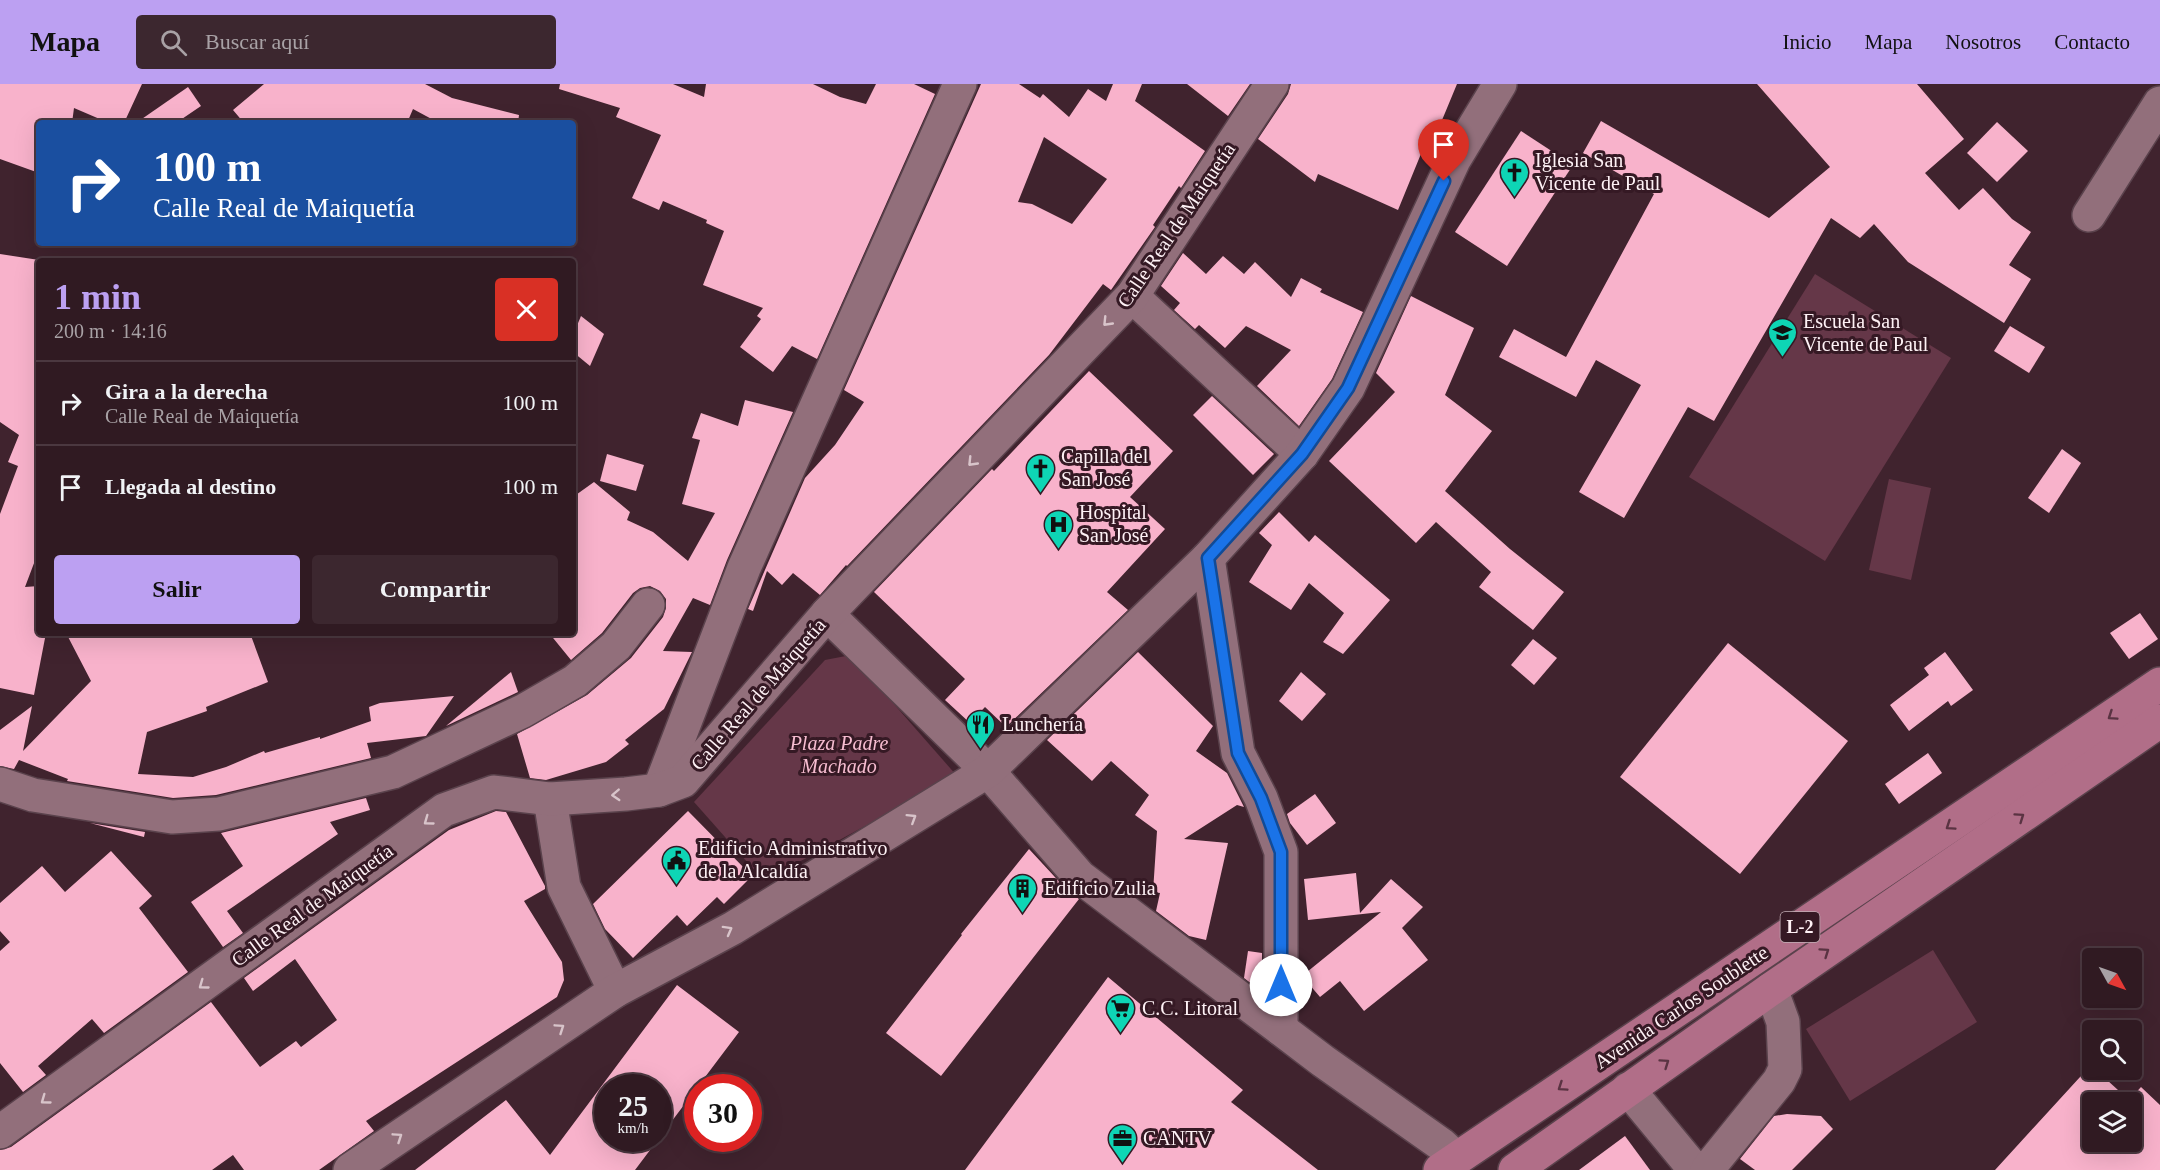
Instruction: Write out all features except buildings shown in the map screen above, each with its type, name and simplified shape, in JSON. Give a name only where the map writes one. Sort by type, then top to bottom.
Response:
[{"type":"main road","name":"Avenida Carlos Soublette","points":[[1448,1164],[2160,684]]},
{"type":"main road","name":"Avenida Carlos Soublette","points":[[1515,1170],[1771,989],[2160,721]]},
{"type":"street","points":[[659,790],[744,568],[960,84]]},
{"type":"street","name":"Calle Real de Maiquetía","points":[[0,1132],[444,810],[494,792],[550,799],[659,790],[683,781],[827,614],[1132,296],[1272,84]]},
{"type":"street","points":[[350,1170],[615,991],[733,928],[988,771],[1208,558],[1302,454],[1348,388],[1454,160],[1500,84]]},
{"type":"street","points":[[2089,215],[2160,103]]},
{"type":"street","points":[[1132,296],[1302,454]]},
{"type":"street","points":[[1208,558],[1238,753],[1261,798],[1281,852],[1281,1029]]},
{"type":"street","points":[[0,784],[33,795],[172,817],[219,814],[393,772],[523,711],[575,681],[616,646],[648,604]]},
{"type":"street","points":[[827,614],[988,771],[1080,877],[1323,1061],[1442,1145],[1448,1164]]},
{"type":"street","points":[[550,799],[564,887],[615,991]]},
{"type":"street","points":[[1707,1170],[1779,1081],[1785,1069],[1783,1022],[1771,989]]},
{"type":"street","points":[[1628,1089],[1695,1170]]},
{"type":"green space","points":[[1815,274],[1951,358],[1825,561],[1689,477]]},
{"type":"green space","points":[[1889,479],[1931,488],[1911,580],[1869,570]]},
{"type":"green space","name":"Plaza Padre Machado","points":[[851,655],[957,776],[764,881],[694,802],[825,660]]},
{"type":"green space","points":[[1933,950],[1977,1022],[1850,1101],[1806,1029]]},
{"type":"place","name":"Iglesia San Vicente de Paul","points":[[1514,198]]},
{"type":"place","name":"Escuela San Vicente de Paul","points":[[1782,358]]},
{"type":"place","name":"Capilla del San José","points":[[1040,494]]},
{"type":"place","name":"Hospital San José","points":[[1058,550]]},
{"type":"place","name":"Lunchería","points":[[981,750]]},
{"type":"place","name":"Edificio Administrativo de la Alcaldía","points":[[677,886]]},
{"type":"place","name":"Edificio Zulia","points":[[1023,914]]},
{"type":"place","name":"C.C. Litoral","points":[[1121,1034]]},
{"type":"place","name":"CANTV","points":[[1122,1164]]},
{"type":"route","points":[[1281,985],[1281,852],[1261,798],[1238,753],[1208,558],[1302,454],[1348,388],[1444,181]]}]
